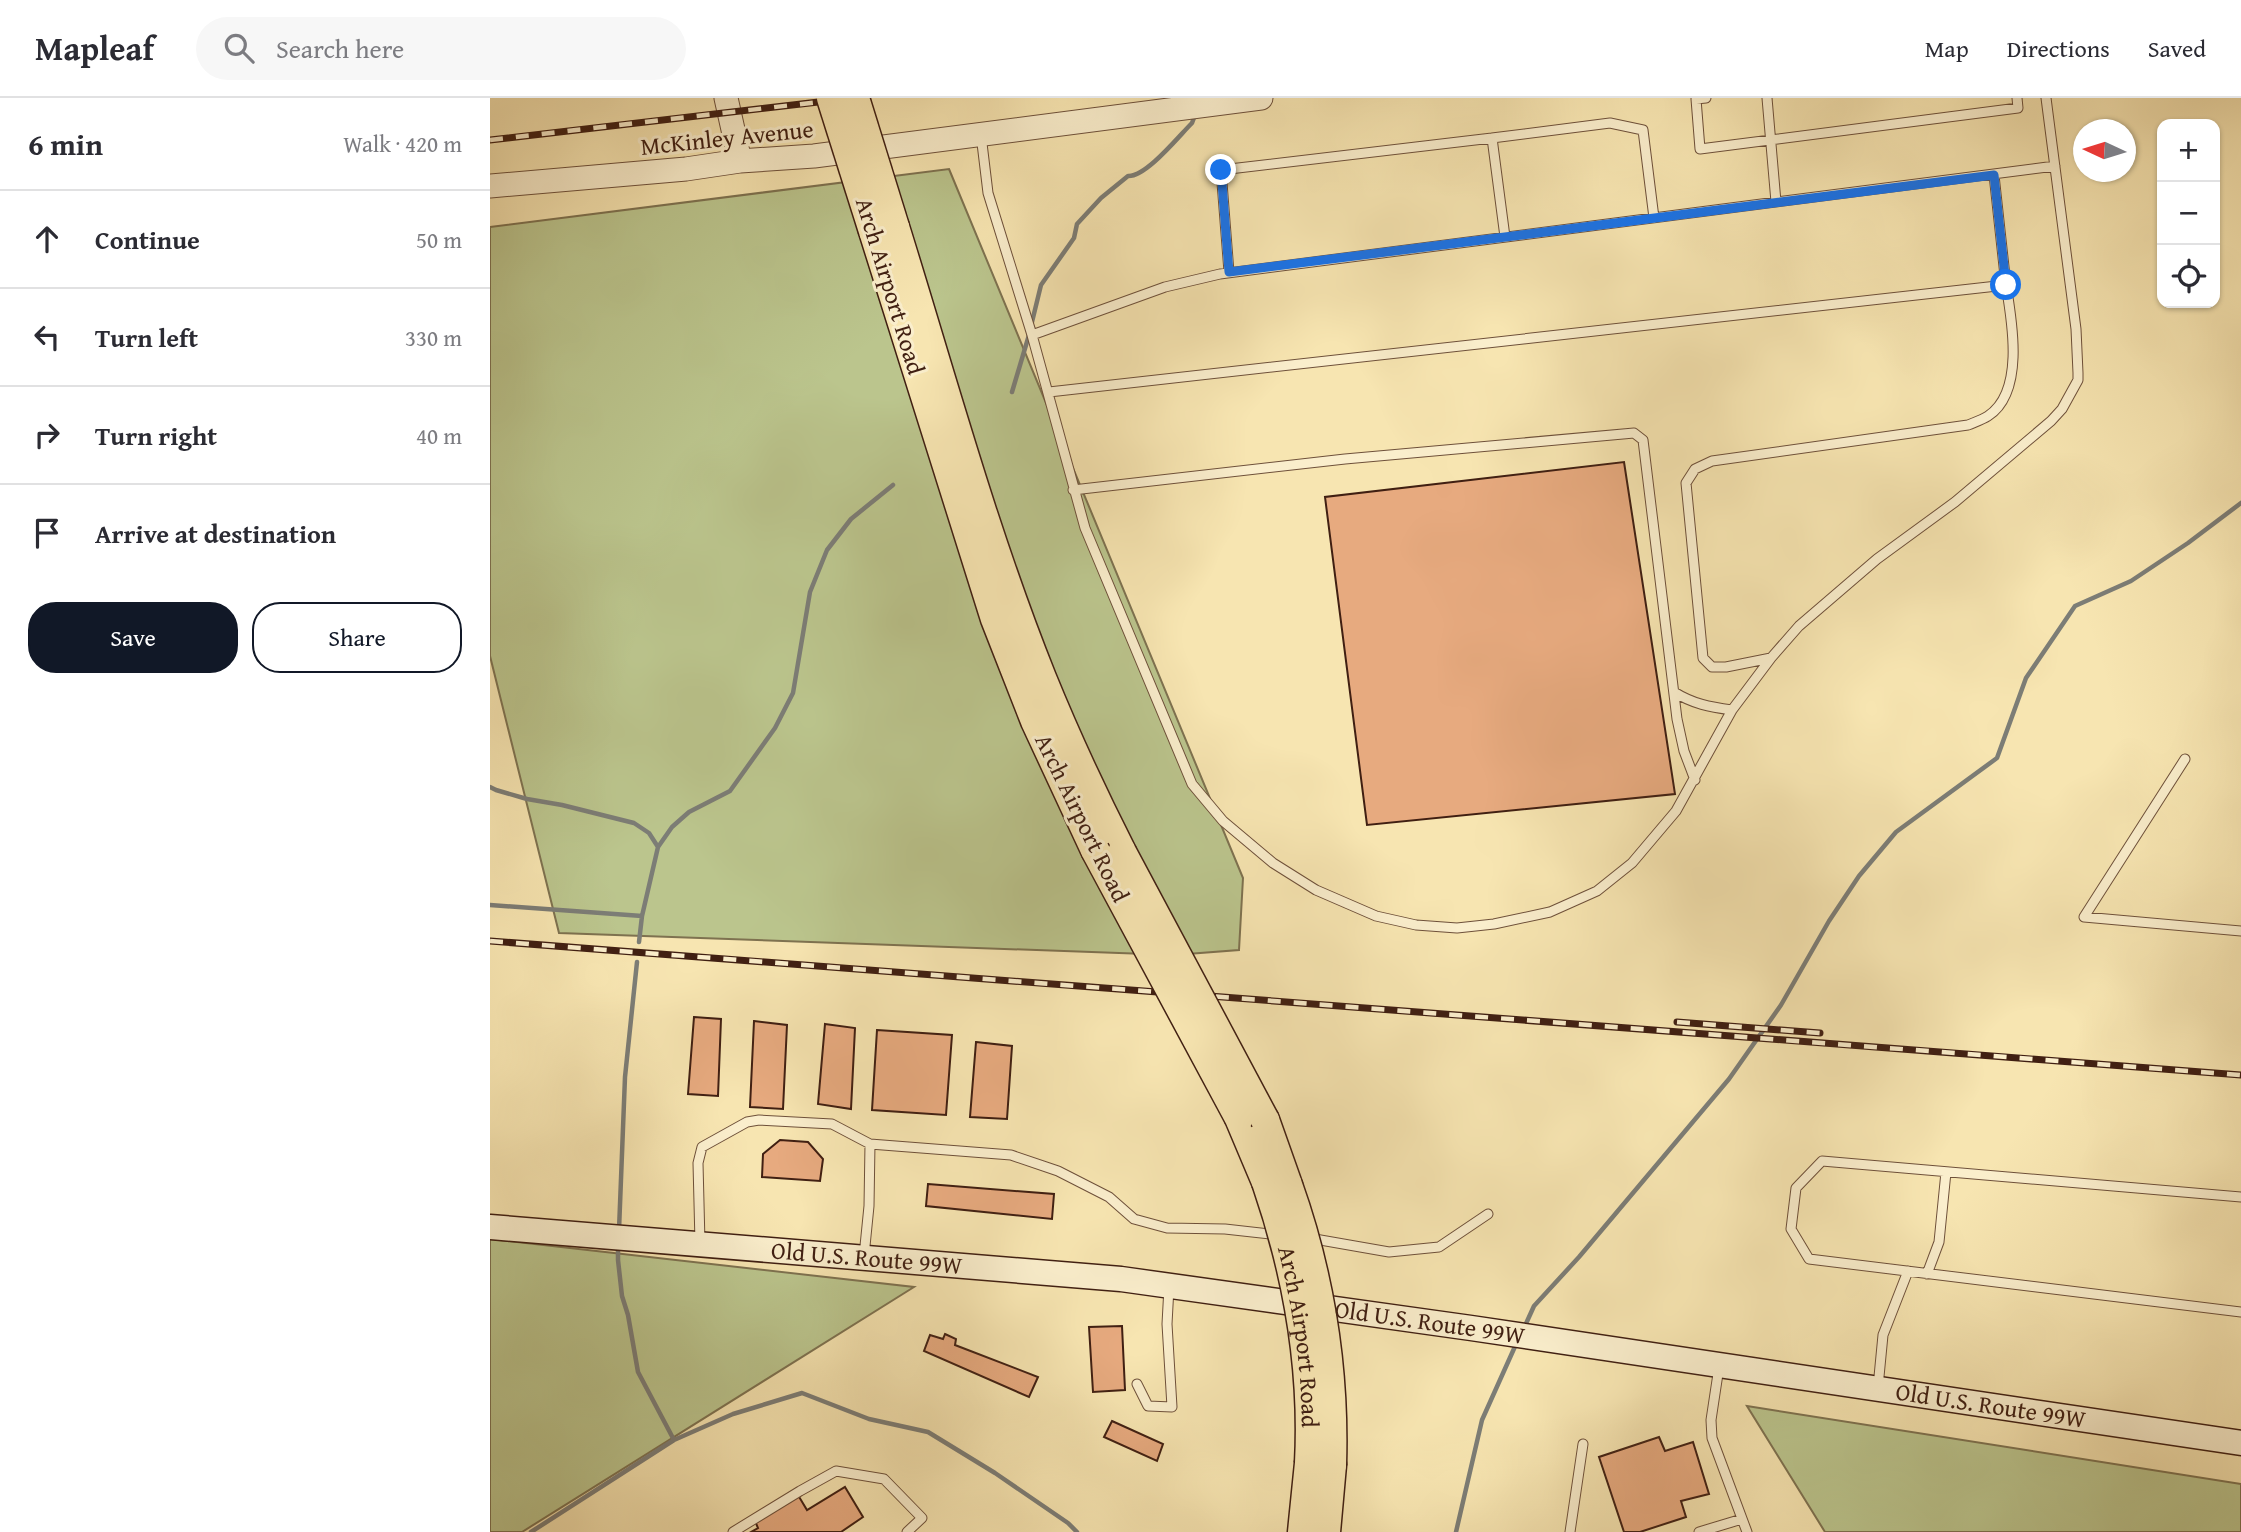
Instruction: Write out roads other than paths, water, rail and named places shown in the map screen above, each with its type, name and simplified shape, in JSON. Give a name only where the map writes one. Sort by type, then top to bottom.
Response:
[{"type":"main road","name":"Arch Airport Road","points":[[831,98],[884,229],[1017,613],[1108,851],[1252,1119],[1277,1183],[1304,1229],[1319,1296],[1331,1387],[1321,1464],[1302,1532]]},
{"type":"main road","name":"Arch Airport Road","points":[[855,98],[884,229]]},
{"type":"main road","name":"Old U.S. Route 99W","points":[[490,1227],[1121,1279],[1471,1328],[2241,1443]]},
{"type":"main road","name":"Arch Airport Road","points":[[1321,1464],[1326,1532]]},
{"type":"street","points":[[726,98],[740,161]]},
{"type":"street","name":"McKinley Avenue","points":[[490,186],[814,156],[1261,98]]},
{"type":"lane","points":[[1706,98],[1696,99],[1700,149],[2018,108],[2017,98]]},
{"type":"lane","points":[[1767,98],[1776,202]]},
{"type":"lane","points":[[981,134],[988,193],[1049,392],[1085,528],[1192,784],[1223,821],[1273,863],[1316,890],[1376,916],[1416,925],[1470,926],[1494,924],[1550,912],[1597,891],[1632,863],[1676,811],[1732,710],[1799,626],[1857,576],[1955,502],[2062,409],[2078,380],[2076,329],[2046,98]]},
{"type":"lane","points":[[1229,272],[1221,170],[1610,123],[1643,130],[1654,218]]},
{"type":"lane","points":[[1492,138],[1505,236]]},
{"type":"lane","points":[[1032,335],[1165,287],[1229,272],[2054,166]]},
{"type":"lane","points":[[1771,658],[1726,667],[1712,667],[1703,658],[1686,483],[1695,468],[1712,461],[1968,425],[1989,415],[2002,401],[2009,383],[2014,333],[1994,175]]},
{"type":"lane","points":[[1049,392],[2006,285]]},
{"type":"lane","points":[[1073,490],[1345,459],[1634,433],[1643,440],[1674,692],[1684,751],[1695,780]]},
{"type":"lane","points":[[1674,692],[1688,701],[1707,707],[1732,710]]},
{"type":"lane","points":[[2186,759],[2084,917],[2241,931]]},
{"type":"lane","points":[[700,1245],[698,1163],[702,1147],[747,1122],[759,1120],[832,1124],[870,1144],[1011,1154],[1069,1176],[1109,1198],[1135,1219],[1167,1228],[1225,1228],[1335,1241],[1389,1252],[1439,1247],[1488,1214]]},
{"type":"lane","points":[[864,1258],[869,1206],[870,1144]]},
{"type":"lane","points":[[2241,1197],[1822,1161],[1796,1188],[1791,1229],[1809,1259],[2241,1312]]},
{"type":"lane","points":[[1927,1274],[1939,1242],[1946,1172]]},
{"type":"lane","points":[[1878,1389],[1883,1335],[1908,1271]]},
{"type":"lane","points":[[1137,1384],[1148,1406],[1172,1407],[1167,1324],[1169,1286]]},
{"type":"lane","points":[[1719,1366],[1712,1438],[1747,1532]]},
{"type":"lane","points":[[1570,1532],[1583,1444]]},
{"type":"lane","points":[[733,1532],[836,1471],[884,1479],[922,1518],[907,1532]]},
{"type":"lane","points":[[1699,1532],[1742,1519]]},
{"type":"waterway","points":[[1031,326],[1041,285],[1074,238],[1077,224],[1101,198],[1128,176],[1144,170],[1162,155],[1192,123],[1195,115]]},
{"type":"waterway","points":[[1012,392],[1029,335]]},
{"type":"waterway","points":[[639,942],[642,916],[658,847],[672,827],[689,812],[730,791],[775,728],[793,693],[810,592],[827,550],[851,519],[893,485]]},
{"type":"waterway","points":[[1524,1328],[1534,1306],[1579,1257],[1729,1079],[1781,1005],[1829,921],[1859,876],[1896,832],[1997,758],[2026,678],[2075,606],[2131,581],[2241,503]]},
{"type":"waterway","points":[[490,787],[527,799],[634,823],[649,833],[658,847]]},
{"type":"waterway","points":[[490,905],[642,916]]},
{"type":"waterway","points":[[619,1230],[625,1077],[637,962]]},
{"type":"waterway","points":[[618,1246],[622,1296],[638,1372],[674,1440]]},
{"type":"waterway","points":[[1456,1532],[1482,1420],[1517,1342]]},
{"type":"waterway","points":[[531,1532],[674,1440],[733,1414],[802,1393],[869,1419],[928,1432],[995,1473],[1077,1532]]},
{"type":"railway","points":[[490,140],[853,98]]},
{"type":"railway","points":[[490,941],[2241,1075]]},
{"type":"railway","points":[[1677,1022],[1820,1033]]}]
